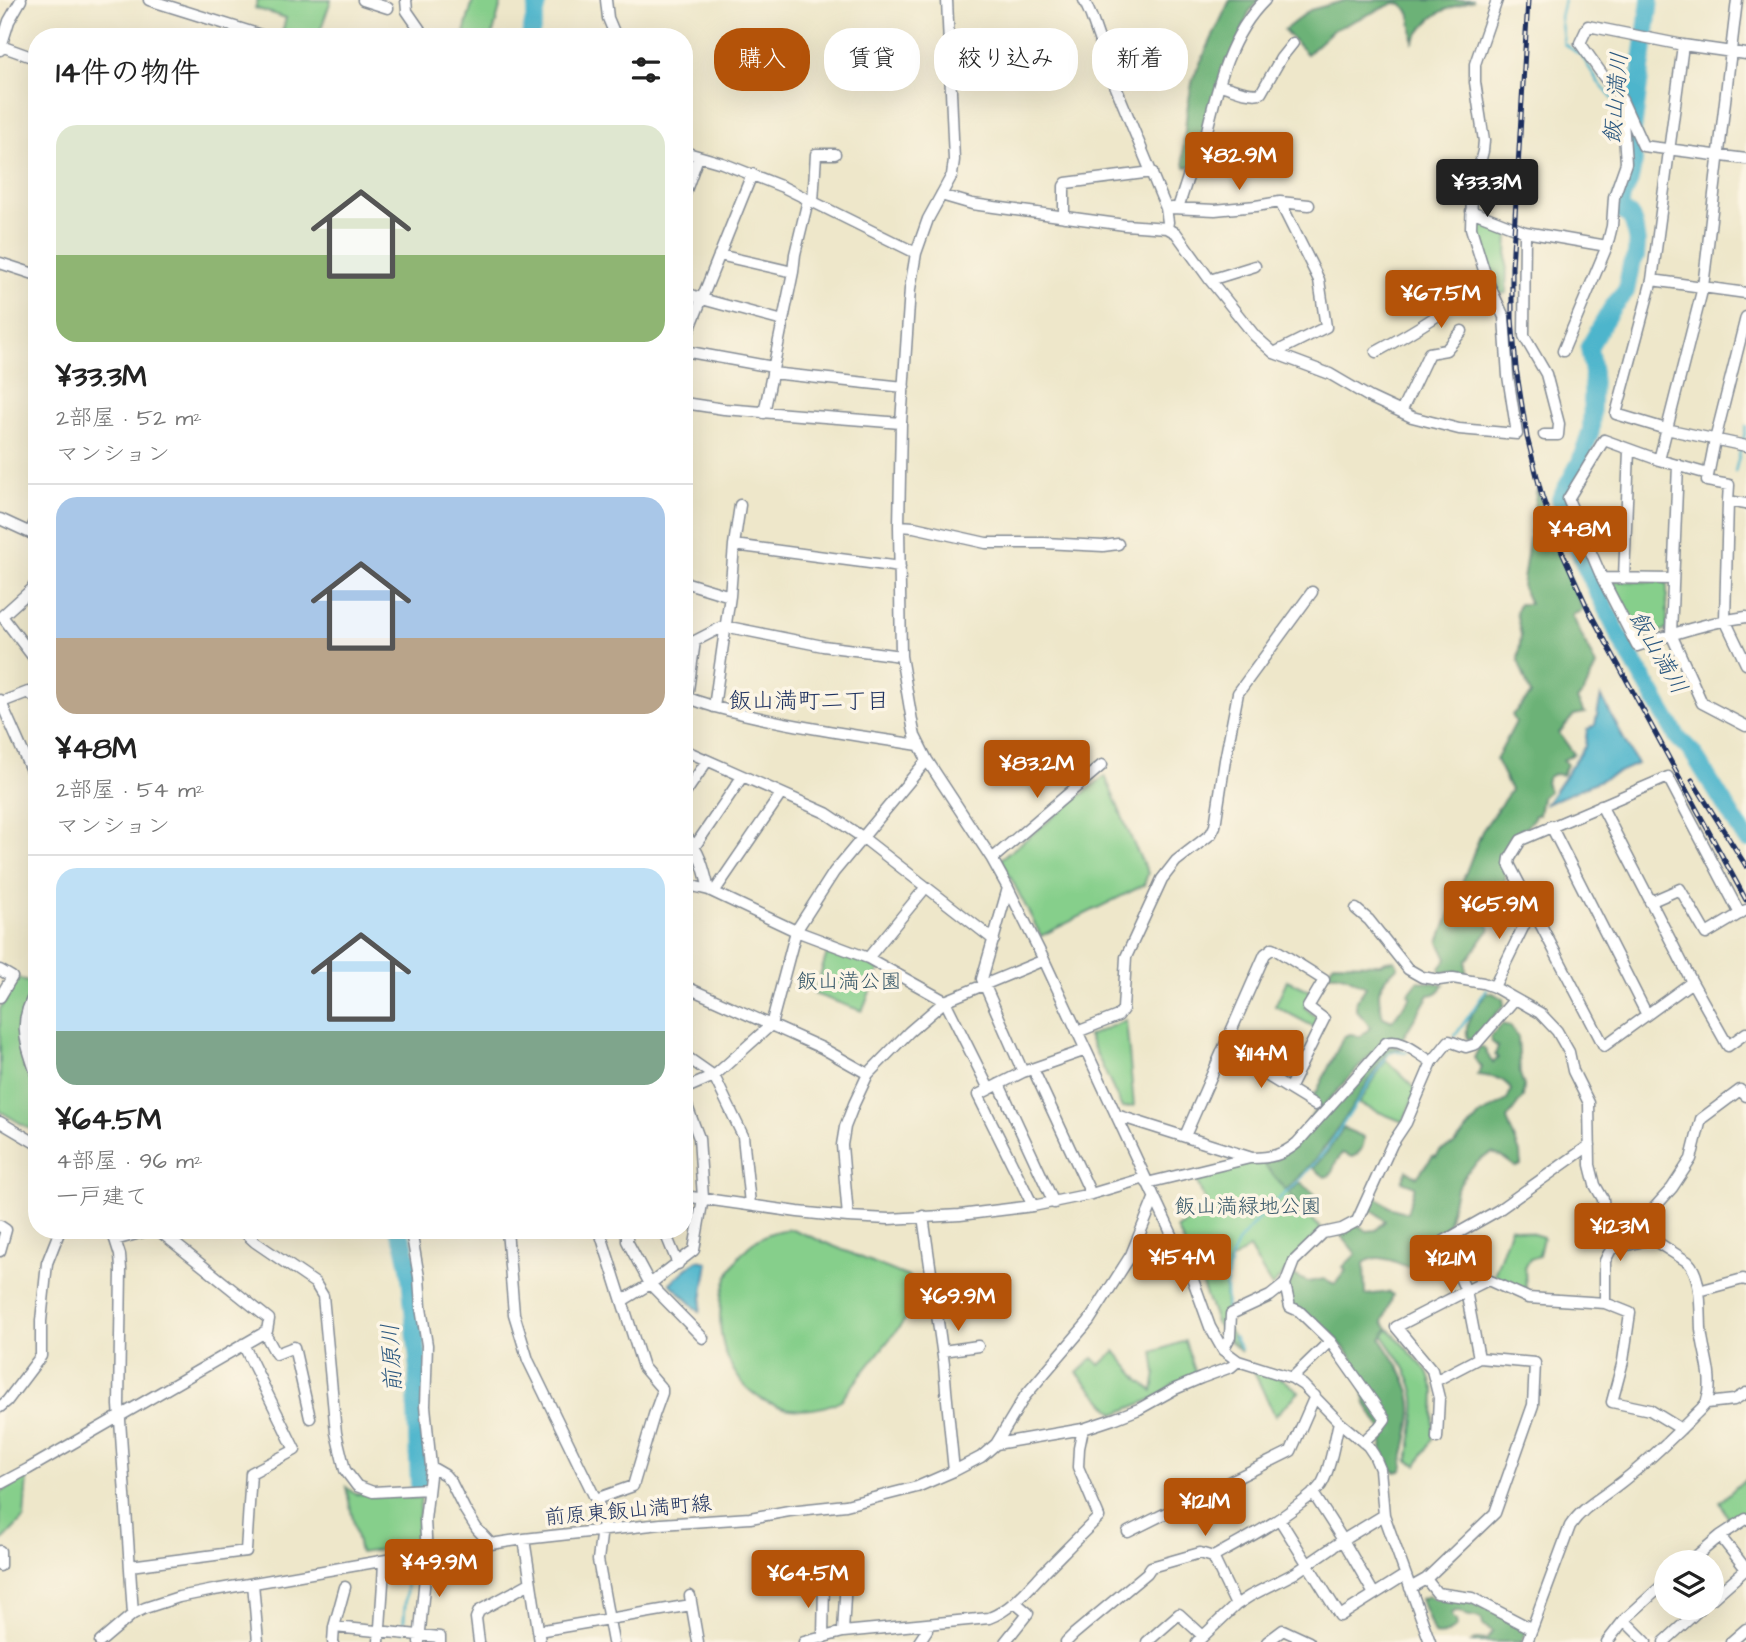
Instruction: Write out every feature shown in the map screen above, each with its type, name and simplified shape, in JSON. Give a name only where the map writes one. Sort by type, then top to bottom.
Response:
[{"type":"street","points":[[21,0],[5,18],[1,48],[28,56]]},
{"type":"street","points":[[149,0],[238,28]]},
{"type":"street","points":[[363,0],[388,8]]},
{"type":"street","points":[[406,0],[407,12],[419,28]]},
{"type":"street","points":[[606,0],[612,28]]},
{"type":"street","points":[[947,0],[954,160],[951,175],[928,219],[916,253],[910,289],[901,423],[901,656],[913,727],[927,760],[992,859],[1044,960],[1193,1280],[1210,1327],[1223,1350],[1238,1361],[1292,1378],[1303,1385],[1339,1422],[1363,1441],[1374,1455],[1380,1469],[1384,1515],[1430,1642]]},
{"type":"street","points":[[1084,0],[1115,85],[1166,208],[1167,228]]},
{"type":"street","points":[[1178,208],[1191,168],[1199,163],[1227,60],[1252,13],[1265,0]]},
{"type":"street","points":[[941,195],[972,204],[1125,225],[1167,228],[1176,233],[1210,281],[1255,336],[1274,353],[1330,374],[1371,398],[1412,417],[1459,429],[1517,434],[1508,376],[1504,317],[1487,280],[1471,228],[1472,194],[1484,141],[1475,64],[1497,0]]},
{"type":"street","points":[[1659,460],[1703,288],[1737,0]]},
{"type":"street","points":[[1746,54],[1683,45],[1588,26],[1580,43],[1622,100],[1643,145],[1746,159]]},
{"type":"street","points":[[1220,85],[1252,94],[1261,93],[1293,43]]},
{"type":"street","points":[[1683,45],[1652,280],[1616,414],[1666,429],[1746,446]]},
{"type":"street","points":[[1563,351],[1612,226],[1614,197],[1626,163],[1622,100]]},
{"type":"street","points":[[764,413],[795,254],[810,201],[816,155],[835,154]]},
{"type":"street","points":[[693,155],[783,187],[916,253]]},
{"type":"street","points":[[693,171],[698,157]]},
{"type":"street","points":[[1064,217],[1066,183],[1152,172]]},
{"type":"street","points":[[693,321],[752,174]]},
{"type":"street","points":[[1166,208],[1215,210],[1280,202],[1308,205]]},
{"type":"street","points":[[1274,353],[1326,327],[1319,280],[1280,202]]},
{"type":"street","points":[[1471,211],[1525,232],[1606,246]]},
{"type":"street","points":[[1525,232],[1524,336],[1546,374],[1559,424],[1558,435],[1544,435]]},
{"type":"street","points":[[719,255],[793,272]]},
{"type":"street","points":[[0,264],[28,272]]},
{"type":"street","points":[[1210,281],[1255,266]]},
{"type":"street","points":[[1376,352],[1487,280]]},
{"type":"street","points":[[1652,280],[1746,293]]},
{"type":"street","points":[[693,296],[783,321]]},
{"type":"street","points":[[1746,317],[1707,481],[1730,485],[1725,620],[1746,664]]},
{"type":"street","points":[[1401,412],[1429,353],[1446,350],[1462,331]]},
{"type":"street","points":[[693,353],[772,370],[904,387]]},
{"type":"street","points":[[693,404],[764,413],[901,423]]},
{"type":"street","points":[[1708,474],[1604,440],[1568,499],[1602,578],[1636,646],[1671,634],[1746,617]]},
{"type":"street","points":[[1624,578],[1629,450]]},
{"type":"street","points":[[1678,465],[1671,634],[1702,703],[1746,726]]},
{"type":"street","points":[[1728,501],[1746,504]]},
{"type":"street","points":[[714,706],[740,505]]},
{"type":"street","points":[[0,519],[28,531]]},
{"type":"street","points":[[899,526],[986,543],[1103,546],[1118,544]]},
{"type":"street","points":[[734,545],[900,567]]},
{"type":"street","points":[[1602,578],[1672,579]]},
{"type":"street","points":[[693,585],[730,596]]},
{"type":"street","points":[[1077,1032],[1118,1016],[1123,1009],[1126,957],[1161,879],[1176,861],[1211,834],[1216,826],[1238,693],[1312,592]]},
{"type":"street","points":[[28,593],[2,616],[28,643]]},
{"type":"street","points":[[693,653],[695,641],[724,625],[823,646],[901,656]]},
{"type":"street","points":[[28,692],[1,701],[28,762]]},
{"type":"street","points":[[693,699],[838,734],[919,745]]},
{"type":"street","points":[[693,754],[826,813],[862,837],[994,940]]},
{"type":"street","points":[[693,1085],[715,1076],[771,1025],[796,931],[834,872],[927,760]]},
{"type":"street","points":[[693,782],[707,761]]},
{"type":"street","points":[[992,859],[1102,765]]},
{"type":"street","points":[[711,891],[695,846],[742,777]]},
{"type":"street","points":[[1650,902],[1680,889],[1706,934],[1743,912],[1668,777],[1521,839],[1510,858],[1509,864],[1604,1046],[1692,982]]},
{"type":"street","points":[[711,891],[781,794]]},
{"type":"street","points":[[1601,805],[1728,1046],[1746,1032]]},
{"type":"street","points":[[1551,827],[1647,1015]]},
{"type":"street","points":[[693,886],[711,891],[796,931],[868,958],[945,1001],[994,1087],[1054,1203]]},
{"type":"street","points":[[868,958],[926,887]]},
{"type":"street","points":[[1008,888],[982,979],[1091,1194]]},
{"type":"street","points":[[1356,909],[1369,920],[1408,969],[1422,977],[1439,980],[1453,978],[1494,987],[1540,1013],[1557,1031],[1569,1052],[1573,1071],[1589,1103],[1590,1165],[1595,1185],[1603,1199],[1606,1239],[1611,1249]]},
{"type":"street","points":[[1494,987],[1532,909]]},
{"type":"street","points":[[1185,1136],[1265,954],[1273,948],[1324,980],[1308,1007],[1324,1018],[1289,1089]]},
{"type":"street","points":[[848,1217],[842,1145],[845,1127],[867,1074],[945,1001],[1044,960]]},
{"type":"street","points":[[0,970],[12,977],[0,997]]},
{"type":"street","points":[[693,990],[822,1048],[867,1074]]},
{"type":"street","points":[[1223,1350],[1230,1337],[1231,1314],[1270,1296],[1285,1284],[1294,1261],[1316,1238],[1323,1233],[1342,1230],[1357,1221],[1392,1144],[1406,1123],[1432,1062],[1449,1041],[1466,1047],[1476,1044],[1515,999]]},
{"type":"street","points":[[28,1006],[24,1021],[28,1045]]},
{"type":"street","points":[[693,1197],[848,1217],[889,1219],[960,1215],[1054,1203],[1252,1158],[1276,1156],[1293,1147],[1386,1043],[1400,1043],[1432,1062]]},
{"type":"street","points":[[1032,1206],[978,1095],[1028,1071],[1086,1050]]},
{"type":"street","points":[[1222,1051],[1315,1105]]},
{"type":"street","points":[[693,1061],[715,1076],[743,1136],[750,1204]]},
{"type":"street","points":[[1652,1240],[1653,1214],[1691,1159],[1701,1119],[1740,1090],[1746,1096]]},
{"type":"street","points":[[1116,1115],[1252,1158]]},
{"type":"street","points":[[0,1122],[28,1139]]},
{"type":"street","points":[[622,1301],[650,1284],[694,1250],[704,1199],[699,1138],[693,1122]]},
{"type":"street","points":[[1479,1358],[1466,1291],[1444,1241],[1497,1211],[1590,1145]]},
{"type":"street","points":[[996,1444],[1025,1396],[1089,1321],[1131,1255],[1154,1199]]},
{"type":"street","points":[[923,1216],[943,1351],[954,1471]]},
{"type":"street","points":[[0,1226],[6,1230],[0,1251]]},
{"type":"street","points":[[0,1407],[7,1402],[41,1356],[41,1321],[47,1263],[56,1239]]},
{"type":"street","points":[[115,1239],[121,1269],[119,1416],[133,1614]]},
{"type":"street","points":[[0,1484],[267,1331],[269,1320],[169,1239]]},
{"type":"street","points":[[252,1239],[315,1283],[323,1296],[336,1433],[345,1470],[357,1486],[373,1492],[428,1489]]},
{"type":"street","points":[[412,1239],[427,1345],[425,1406],[431,1467],[425,1520],[427,1553],[420,1639]]},
{"type":"street","points":[[509,1239],[514,1314],[525,1350],[596,1499],[603,1520],[598,1560],[620,1642]]},
{"type":"street","points":[[596,1499],[633,1486],[663,1393],[643,1367],[602,1239]]},
{"type":"street","points":[[627,1239],[650,1284],[703,1338]]},
{"type":"street","points":[[668,1239],[678,1264]]},
{"type":"street","points":[[1611,1249],[1652,1240],[1692,1266],[1699,1291],[1702,1333],[1710,1374],[1707,1403]]},
{"type":"street","points":[[1605,1303],[1605,1261],[1611,1249]]},
{"type":"street","points":[[1437,1438],[1439,1398],[1432,1370],[1396,1327],[1488,1280],[1528,1298],[1605,1303],[1630,1314],[1623,1361],[1612,1402],[1650,1410],[1681,1429]]},
{"type":"street","points":[[1699,1291],[1746,1280]]},
{"type":"street","points":[[1285,1284],[1290,1307],[1299,1311],[1330,1341],[1385,1419],[1374,1433],[1363,1441]]},
{"type":"street","points":[[264,1332],[276,1354],[294,1346],[310,1418]]},
{"type":"street","points":[[1292,1378],[1330,1341]]},
{"type":"street","points":[[130,1566],[246,1551],[251,1473],[295,1450],[243,1344]]},
{"type":"street","points":[[943,1351],[978,1346]]},
{"type":"street","points":[[1410,1588],[1426,1579],[1495,1513],[1532,1405],[1535,1363],[1479,1358],[1435,1381]]},
{"type":"street","points":[[996,1444],[1083,1429],[1139,1409],[1192,1381],[1231,1367],[1238,1361]]},
{"type":"street","points":[[1527,1642],[1570,1526],[1583,1510],[1631,1474],[1707,1403],[1734,1399],[1746,1393]]},
{"type":"street","points":[[1128,1532],[1291,1451],[1315,1396]]},
{"type":"street","points":[[1066,1642],[1151,1567],[1200,1553],[1213,1556],[1280,1520],[1322,1484],[1339,1422]]},
{"type":"street","points":[[804,1642],[989,1618],[1001,1614],[1099,1517],[1078,1467],[1083,1429]]},
{"type":"street","name":"前原東飯山満町線","points":[[105,1641],[133,1614],[145,1608],[179,1597],[253,1583],[524,1539],[601,1529],[750,1518],[846,1505],[916,1487],[981,1457],[996,1444]]},
{"type":"street","points":[[431,1467],[451,1482],[471,1519],[491,1544]]},
{"type":"street","points":[[1313,1493],[1374,1594]]},
{"type":"street","points":[[1147,1642],[1179,1614],[1200,1639],[1236,1605],[1307,1565],[1384,1515]]},
{"type":"street","points":[[1703,1550],[1746,1519]]},
{"type":"street","points":[[1280,1520],[1340,1616],[1405,1575]]},
{"type":"street","points":[[1720,1536],[1746,1569],[1724,1588]]},
{"type":"street","points":[[524,1539],[539,1636],[690,1600],[698,1642]]},
{"type":"street","points":[[0,1551],[0,1566]]},
{"type":"street","points":[[1213,1556],[1236,1605]]},
{"type":"street","points":[[379,1637],[383,1561]]},
{"type":"street","points":[[833,1637],[846,1579]]},
{"type":"street","points":[[1426,1579],[1437,1593],[1472,1598],[1532,1629]]},
{"type":"street","points":[[824,1582],[833,1637]]},
{"type":"street","points":[[253,1583],[258,1642]]},
{"type":"street","points":[[479,1642],[475,1618],[479,1611],[530,1583]]},
{"type":"street","points":[[333,1642],[334,1627],[345,1587]]},
{"type":"street","points":[[1607,1642],[1624,1620],[1654,1593]]},
{"type":"street","points":[[1009,1641],[1028,1613],[1015,1602]]},
{"type":"street","points":[[612,1618],[613,1642]]},
{"type":"street","points":[[1624,1620],[1646,1642]]},
{"type":"street","points":[[1664,1642],[1688,1620]]},
{"type":"street","points":[[919,1642],[927,1630],[927,1625]]},
{"type":"street","points":[[334,1627],[379,1637],[440,1637],[440,1642]]},
{"type":"street","points":[[1731,1642],[1746,1629]]},
{"type":"street","points":[[1267,1642],[1283,1630],[1309,1642]]},
{"type":"green space","points":[[258,0],[331,0],[321,28],[283,28],[286,18],[255,8]]},
{"type":"green space","points":[[473,0],[502,0],[494,28],[465,28]]},
{"type":"green space","points":[[1230,0],[1260,0],[1249,12],[1196,160],[1190,167],[1185,167],[1184,140],[1193,78]]},
{"type":"green space","points":[[1347,0],[1474,0],[1438,14],[1425,25],[1413,42],[1408,11],[1400,4],[1394,3],[1333,30],[1307,54],[1284,30],[1310,10]]},
{"type":"green space","points":[[1477,216],[1508,229],[1506,293],[1498,294],[1474,227]]},
{"type":"green space","points":[[1537,489],[1556,545],[1583,610],[1572,615],[1596,666],[1584,692],[1577,700],[1585,713],[1574,715],[1559,733],[1574,754],[1563,760],[1567,765],[1562,775],[1554,774],[1548,777],[1546,782],[1549,791],[1542,797],[1539,815],[1535,815],[1527,827],[1520,830],[1521,838],[1506,866],[1505,884],[1499,886],[1494,901],[1494,914],[1487,923],[1490,929],[1466,961],[1466,973],[1440,973],[1440,968],[1447,959],[1439,942],[1482,831],[1511,790],[1496,760],[1516,722],[1512,715],[1531,695],[1518,660],[1521,635],[1516,612],[1519,604],[1530,604],[1522,586]]},
{"type":"green space","points":[[1612,581],[1666,582],[1667,629],[1643,638],[1636,637],[1609,585]]},
{"type":"green space","points":[[1105,776],[1148,873],[1144,885],[1041,936],[1001,859]]},
{"type":"green space","name":"飯山満公園","points":[[829,947],[880,968],[862,1011],[814,994]]},
{"type":"green space","points":[[1395,960],[1398,966],[1380,988],[1379,1000],[1383,1017],[1392,1021],[1411,996],[1408,994],[1418,981],[1444,984],[1443,986],[1440,991],[1429,995],[1402,1039],[1391,1037],[1383,1041],[1306,1125],[1319,1103],[1312,1097],[1343,1038],[1351,1034],[1360,1037],[1371,1027],[1356,1010],[1356,1002],[1366,987],[1342,975],[1325,974],[1334,963],[1380,964]]},
{"type":"green space","points":[[18,978],[28,982],[28,1022],[18,1023],[28,1069],[28,1128],[0,1111],[0,1009]]},
{"type":"green space","points":[[1287,980],[1312,992],[1304,1007],[1320,1020],[1316,1028],[1275,1006]]},
{"type":"green space","points":[[1487,993],[1493,993],[1503,999],[1504,1005],[1474,1039],[1468,1039],[1469,1020]]},
{"type":"green space","points":[[1126,1020],[1134,1106],[1122,1108],[1088,1036]]},
{"type":"green space","points":[[1502,1024],[1510,1026],[1518,1037],[1523,1097],[1507,1119],[1520,1153],[1521,1165],[1516,1167],[1492,1153],[1467,1172],[1456,1190],[1448,1223],[1433,1249],[1420,1262],[1408,1267],[1375,1258],[1364,1263],[1365,1295],[1389,1292],[1393,1295],[1383,1322],[1388,1328],[1381,1339],[1407,1383],[1412,1403],[1404,1467],[1396,1472],[1390,1467],[1382,1450],[1384,1433],[1366,1404],[1352,1357],[1332,1334],[1306,1313],[1292,1306],[1287,1284],[1290,1273],[1308,1282],[1324,1279],[1335,1284],[1346,1270],[1343,1267],[1356,1254],[1340,1234],[1356,1224],[1367,1231],[1376,1230],[1385,1221],[1375,1212],[1366,1210],[1373,1194],[1389,1207],[1407,1213],[1415,1186],[1402,1181],[1407,1170],[1417,1177],[1433,1156],[1436,1157],[1440,1151],[1454,1145],[1479,1116],[1507,1100],[1511,1090],[1508,1085],[1496,1078],[1477,1075],[1482,1067],[1474,1058],[1479,1047],[1483,1047],[1493,1063],[1498,1058],[1495,1054],[1498,1047],[1491,1041],[1491,1036]]},
{"type":"green space","points":[[1393,1045],[1402,1049],[1392,1050],[1384,1056],[1327,1144],[1286,1190],[1261,1161],[1277,1159],[1385,1049]]},
{"type":"green space","points":[[1386,1060],[1417,1090],[1403,1122],[1359,1104]]},
{"type":"green space","points":[[1343,1128],[1364,1137],[1363,1147],[1352,1157],[1342,1153],[1331,1175],[1325,1177],[1313,1168]]},
{"type":"green space","name":"飯山満緑地公園","points":[[1255,1160],[1261,1161],[1321,1229],[1272,1287],[1249,1248],[1229,1262],[1225,1289],[1227,1327],[1241,1352],[1216,1322],[1177,1228],[1209,1210],[1194,1175]]},
{"type":"green space","points":[[1299,1183],[1320,1202],[1310,1218],[1289,1193]]},
{"type":"green space","points":[[1511,1227],[1543,1237],[1539,1256],[1530,1259],[1525,1268],[1526,1292],[1493,1278]]},
{"type":"green space","points":[[792,1229],[911,1278],[917,1295],[916,1306],[841,1400],[810,1409],[790,1409],[759,1397],[737,1375],[724,1347],[720,1315],[725,1284],[739,1257],[761,1238]]},
{"type":"green space","points":[[1388,1328],[1428,1372],[1435,1392],[1433,1438],[1417,1465],[1408,1461],[1415,1414],[1414,1390],[1403,1365],[1382,1334]]},
{"type":"green space","points":[[1185,1341],[1196,1374],[1172,1385],[1155,1398],[1115,1414],[1077,1373],[1093,1358],[1100,1365],[1115,1351],[1140,1381],[1153,1391],[1156,1373],[1153,1352]]},
{"type":"green space","points":[[1253,1370],[1283,1379],[1299,1392],[1275,1416]]},
{"type":"green space","points":[[27,1477],[24,1518],[0,1543],[0,1493]]},
{"type":"green space","points":[[1745,1479],[1746,1514],[1731,1524],[1720,1502]]},
{"type":"green space","points":[[346,1487],[355,1494],[421,1498],[417,1530],[419,1540],[408,1546],[360,1553]]},
{"type":"green space","points":[[1428,1596],[1471,1601],[1527,1629],[1522,1642],[1472,1642],[1477,1639],[1486,1640],[1493,1631],[1483,1625],[1482,1620],[1459,1611],[1452,1613],[1456,1620],[1455,1628],[1444,1634],[1434,1634],[1421,1599]]},
{"type":"water","points":[[1601,696],[1637,764],[1546,804],[1585,746],[1587,730],[1595,725]]},
{"type":"water","points":[[697,1260],[708,1262],[700,1312],[670,1283]]},
{"type":"waterway","name":"前原川","points":[[532,28],[539,0]]},
{"type":"waterway","points":[[1564,0],[1560,17],[1564,44],[1582,56],[1598,82],[1619,106]]},
{"type":"waterway","name":"飯山満川","points":[[1650,0],[1633,130],[1634,161],[1620,210],[1631,217],[1634,225],[1636,256],[1631,265],[1626,291],[1613,306],[1589,347],[1593,373],[1591,430],[1580,462],[1560,499],[1585,566],[1623,644],[1678,738],[1692,752],[1746,839]]},
{"type":"waterway","points":[[1743,441],[1746,427]]},
{"type":"waterway","points":[[1735,472],[1741,448]]},
{"type":"waterway","points":[[1455,1036],[1487,989]]},
{"type":"waterway","points":[[1227,1314],[1226,1288],[1231,1258],[1239,1241],[1327,1149],[1389,1053],[1407,1052]]},
{"type":"waterway","name":"前原川","points":[[402,1239],[409,1266],[418,1361],[416,1408],[419,1485]]},
{"type":"waterway","points":[[1234,1337],[1241,1349]]},
{"type":"waterway","name":"前原川","points":[[403,1632],[407,1579]]},
{"type":"railway","points":[[1528,0],[1512,267],[1516,368],[1527,437],[1542,496],[1559,545],[1588,609],[1746,900]]},
{"type":"railway","points":[[1692,780],[1746,866]]},
{"type":"district","name":"飯山満町二丁目","points":[[809,700]]}]
